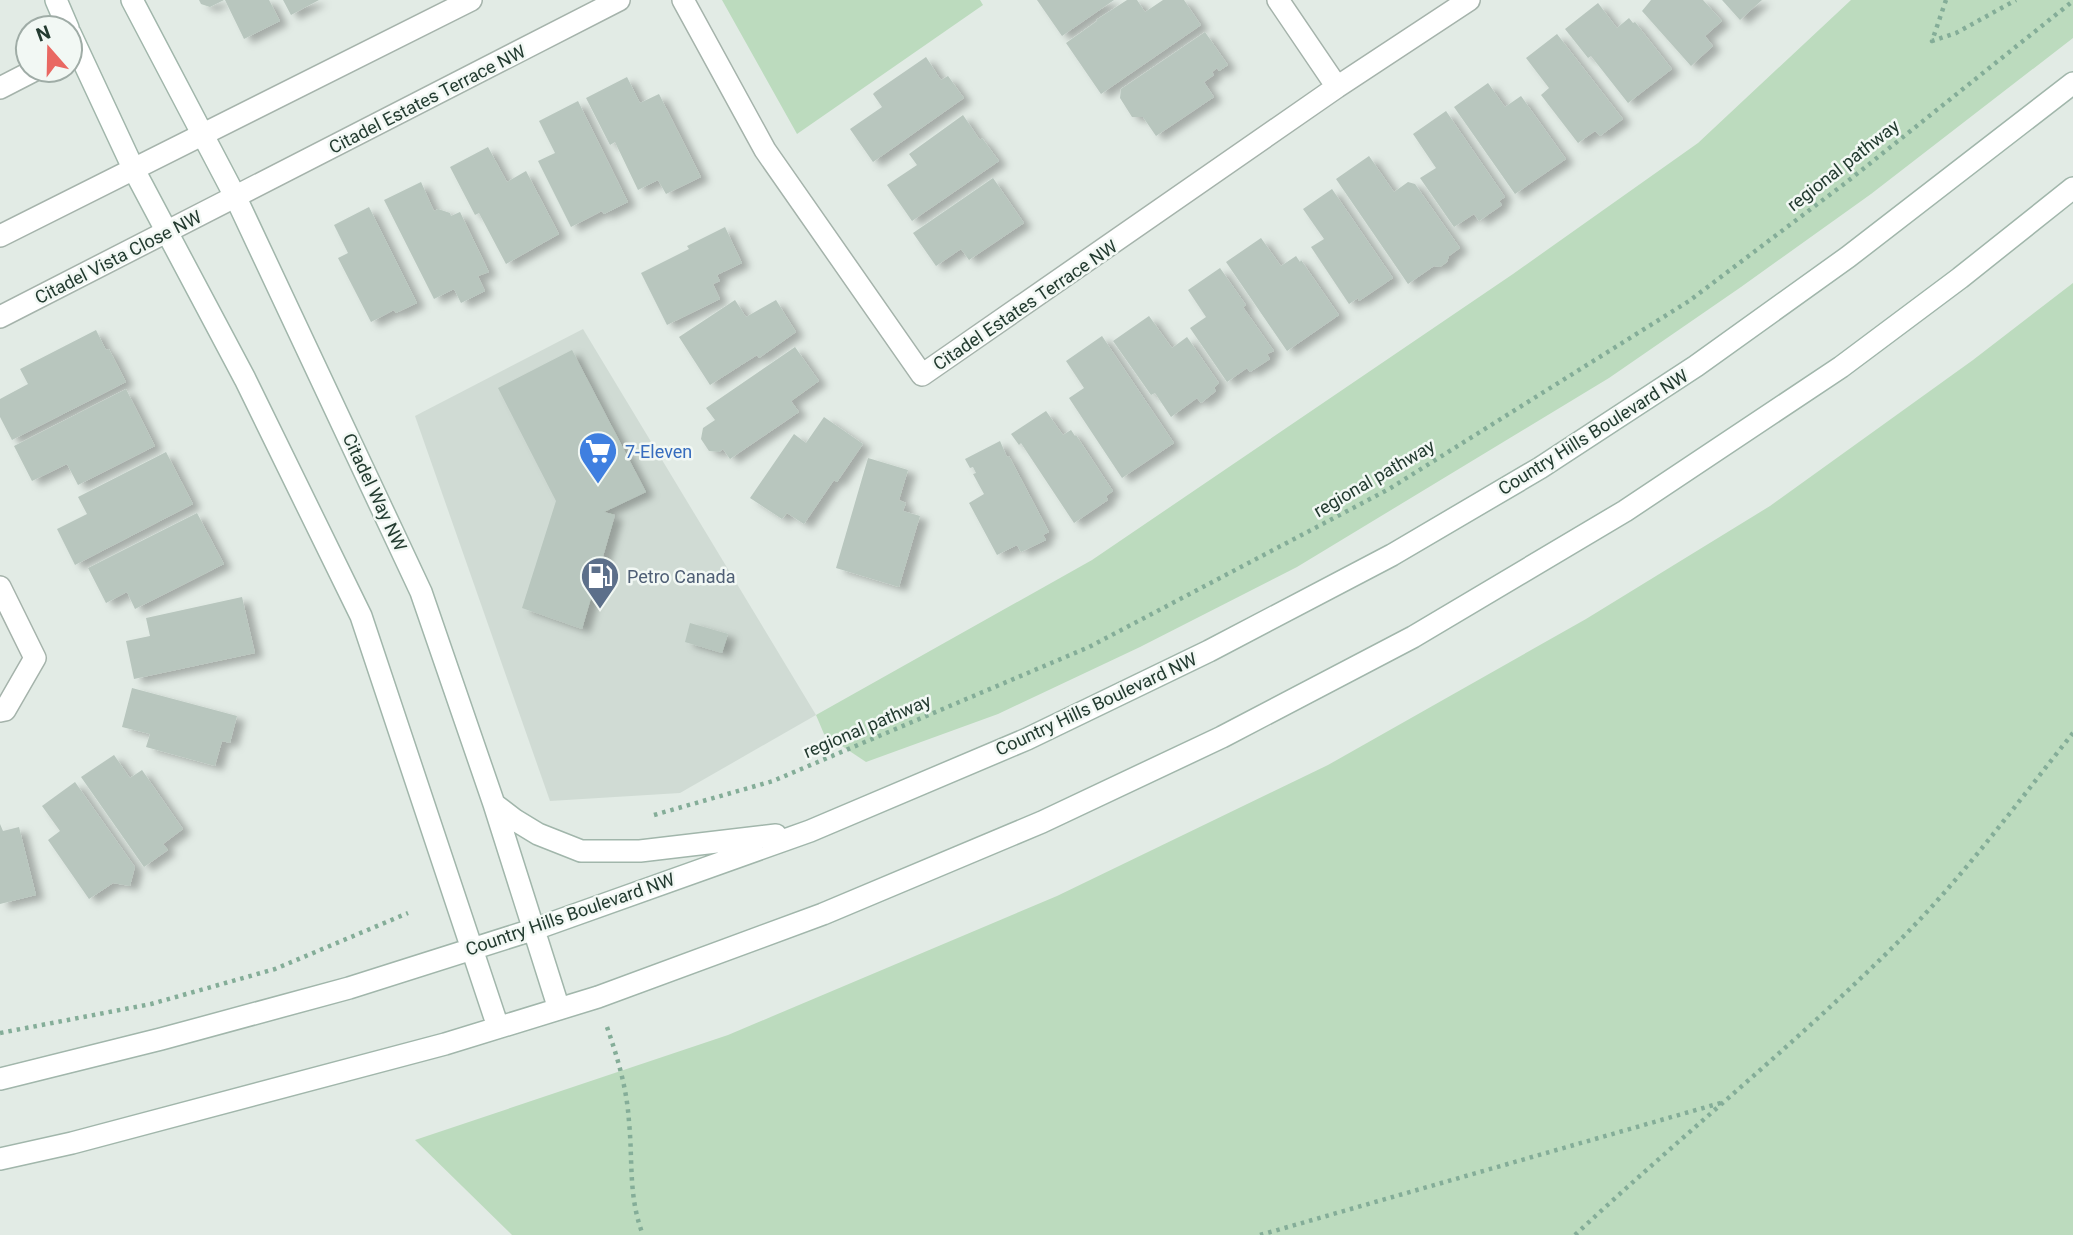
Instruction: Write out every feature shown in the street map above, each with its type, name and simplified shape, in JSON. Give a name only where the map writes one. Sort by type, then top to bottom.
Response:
[{"type":"main road","name":"Citadel Way NW","points":[[132,0],[236,198],[422,592],[494,804],[559,1009]]},
{"type":"main road","points":[[0,236],[471,0]]},
{"type":"main road","name":"Citadel Estates Terrace NW","points":[[236,198],[619,0]]},
{"type":"main road","name":"Citadel Estates Terrace NW","points":[[683,0],[765,150],[922,375],[1337,87]]},
{"type":"main road","points":[[1278,0],[1337,87],[1469,0]]},
{"type":"main road","points":[[84,66],[244,379],[361,616],[498,1027]]},
{"type":"main road","name":"Country Hills Boulevard NW","points":[[0,1079],[349,988],[535,929],[810,831],[1027,739],[1209,651],[1404,548],[1540,468],[1696,366],[1848,257],[2073,83]]},
{"type":"main road","points":[[0,1159],[86,1140],[432,1047],[598,997],[823,914],[1042,822],[1222,737],[1413,637],[1625,511],[1840,368],[1960,278],[2073,188]]},
{"type":"main road","name":"Citadel Vista Close NW","points":[[0,317],[236,198]]},
{"type":"main road","points":[[0,587],[35,658],[5,710],[0,711]]},
{"type":"main road","points":[[494,804],[538,834],[581,851],[640,851],[810,831]]},
{"type":"path","points":[[1946,0],[1932,41],[1956,33],[2016,0]]},
{"type":"path","name":"regional pathway","points":[[644,818],[773,780],[1089,647],[1389,489],[1689,301],[1847,181],[2073,1]]},
{"type":"path","points":[[1575,1235],[1901,939],[1951,885],[2073,733]]},
{"type":"path","points":[[0,1033],[150,1003],[275,969],[408,913]]},
{"type":"path","points":[[606,1024],[623,1076],[629,1122],[631,1195],[643,1235]]},
{"type":"path","points":[[1260,1235],[1725,1101]]},
{"type":"shaded area","points":[[583,329],[816,715],[680,793],[550,801],[415,416]]},
{"type":"green space","points":[[722,0],[980,0],[983,5],[797,134]]},
{"type":"green space","points":[[1851,0],[2073,0],[2073,38],[1871,194],[1609,378],[1297,567],[1140,647],[998,714],[866,762],[824,734],[816,715],[1092,560],[1513,274],[1698,143]]},
{"type":"green space","points":[[2073,283],[2073,1235],[512,1235],[415,1140],[728,1035],[1057,896],[1328,765],[1586,619],[1770,506],[1973,360]]},
{"type":"building","points":[[199,0],[224,0],[210,7],[201,4]]},
{"type":"building","points":[[225,0],[269,0],[280,21],[244,39]]},
{"type":"building","points":[[283,0],[319,0],[291,15]]},
{"type":"building","points":[[1037,0],[1114,0],[1062,36]]},
{"type":"building","points":[[1127,0],[1137,0],[1145,12],[1163,0],[1184,0],[1201,25],[1101,94],[1066,43]]},
{"type":"building","points":[[1651,0],[1703,0],[1722,21],[1705,36],[1713,46],[1691,66],[1642,11]]},
{"type":"building","points":[[1722,0],[1762,0],[1740,20]]},
{"type":"building","points":[[1598,3],[1617,28],[1629,18],[1635,22],[1672,69],[1628,103],[1591,56],[1588,58],[1565,29]]},
{"type":"building","points":[[1205,32],[1228,65],[1219,71],[1217,68],[1212,72],[1214,75],[1204,82],[1214,97],[1156,136],[1143,117],[1132,117],[1120,98],[1121,89]]},
{"type":"building","points":[[1557,34],[1623,119],[1600,136],[1595,131],[1578,143],[1541,95],[1549,88],[1526,58]]},
{"type":"building","points":[[926,57],[941,80],[948,76],[964,98],[873,162],[850,129],[882,107],[873,94],[875,92]]},
{"type":"building","points":[[627,77],[640,103],[659,94],[701,177],[666,194],[658,180],[638,190],[615,142],[610,145],[586,98]]},
{"type":"building","points":[[1488,83],[1505,107],[1521,96],[1566,159],[1515,194],[1454,107]]},
{"type":"building","points":[[578,101],[628,202],[604,214],[602,211],[571,227],[538,161],[555,153],[539,121]]},
{"type":"building","points":[[1446,111],[1505,197],[1499,201],[1502,205],[1479,221],[1474,214],[1454,227],[1420,178],[1436,168],[1413,134]]},
{"type":"building","points":[[963,115],[999,161],[912,221],[887,185],[917,165],[909,154]]},
{"type":"building","points":[[488,147],[507,182],[526,171],[559,234],[506,264],[479,213],[475,215],[450,167]]},
{"type":"building","points":[[1369,156],[1394,192],[1408,182],[1415,184],[1460,248],[1440,267],[1434,266],[1408,284],[1336,179]]},
{"type":"building","points":[[993,178],[1024,223],[969,260],[961,249],[936,266],[913,233]]},
{"type":"building","points":[[421,182],[434,211],[438,209],[450,213],[451,216],[460,212],[489,272],[478,276],[485,291],[461,303],[454,289],[434,299],[384,200]]},
{"type":"building","points":[[1332,189],[1393,278],[1359,301],[1358,298],[1349,304],[1311,247],[1324,239],[1303,209]]},
{"type":"building","points":[[369,207],[417,303],[396,313],[394,310],[371,322],[338,258],[348,253],[334,225]]},
{"type":"building","points":[[725,227],[742,263],[717,275],[720,281],[713,284],[720,299],[667,325],[641,273]]},
{"type":"building","points":[[1261,238],[1281,266],[1296,256],[1300,262],[1301,260],[1339,315],[1287,351],[1226,262]]},
{"type":"building","points":[[1220,268],[1274,351],[1267,354],[1270,359],[1250,372],[1247,368],[1227,382],[1190,328],[1206,317],[1188,290]]},
{"type":"building","points":[[735,300],[746,317],[776,300],[796,332],[759,358],[757,355],[710,385],[679,337]]},
{"type":"building","points":[[1149,316],[1172,348],[1187,337],[1219,383],[1214,388],[1216,391],[1201,403],[1197,398],[1171,417],[1155,393],[1151,395],[1113,341]]},
{"type":"building","points":[[96,330],[126,382],[12,440],[0,417],[0,399],[28,384],[20,369]]},
{"type":"building","points":[[1102,336],[1174,443],[1122,478],[1069,398],[1084,388],[1066,361]]},
{"type":"building","points":[[795,347],[819,381],[791,401],[799,412],[730,459],[723,449],[719,452],[709,451],[701,439],[703,428],[715,420],[706,408]]},
{"type":"building","points":[[572,350],[646,492],[604,512],[615,515],[582,629],[522,608],[556,501],[498,388]]},
{"type":"building","points":[[126,389],[155,446],[78,485],[67,464],[32,481],[14,446]]},
{"type":"building","points":[[1046,411],[1063,435],[1071,430],[1076,435],[1113,491],[1106,496],[1108,500],[1074,523],[1021,443],[1019,445],[1011,434]]},
{"type":"building","points":[[824,417],[863,444],[804,524],[787,513],[782,519],[750,498],[794,434],[806,443]]},
{"type":"building","points":[[1000,441],[1049,532],[1043,535],[1046,540],[1021,552],[1017,545],[997,555],[969,503],[984,494],[973,474],[976,473],[973,467],[970,468],[965,459]]},
{"type":"building","points":[[166,452],[193,504],[75,565],[57,529],[87,514],[78,497]]},
{"type":"building","points":[[868,458],[908,470],[899,500],[906,503],[903,511],[920,516],[899,587],[836,568]]},
{"type":"building","points":[[197,513],[224,564],[135,609],[127,592],[106,603],[88,568]]},
{"type":"building","points":[[242,597],[255,653],[134,679],[126,641],[150,636],[146,618]]},
{"type":"building","points":[[690,623],[728,634],[722,653],[685,642]]},
{"type":"building","points":[[132,688],[237,716],[230,743],[222,741],[215,766],[146,747],[150,734],[122,727]]},
{"type":"building","points":[[114,755],[130,778],[142,770],[183,829],[163,844],[168,850],[144,867],[81,777]]},
{"type":"building","points":[[75,782],[135,867],[130,886],[113,883],[89,899],[48,840],[60,831],[42,806]]},
{"type":"building","points":[[0,824],[3,831],[19,827],[36,895],[0,904]]},
{"type":"place","name":"7-Eleven","points":[[598,485]]},
{"type":"place","name":"Petro Canada","points":[[600,610]]}]
